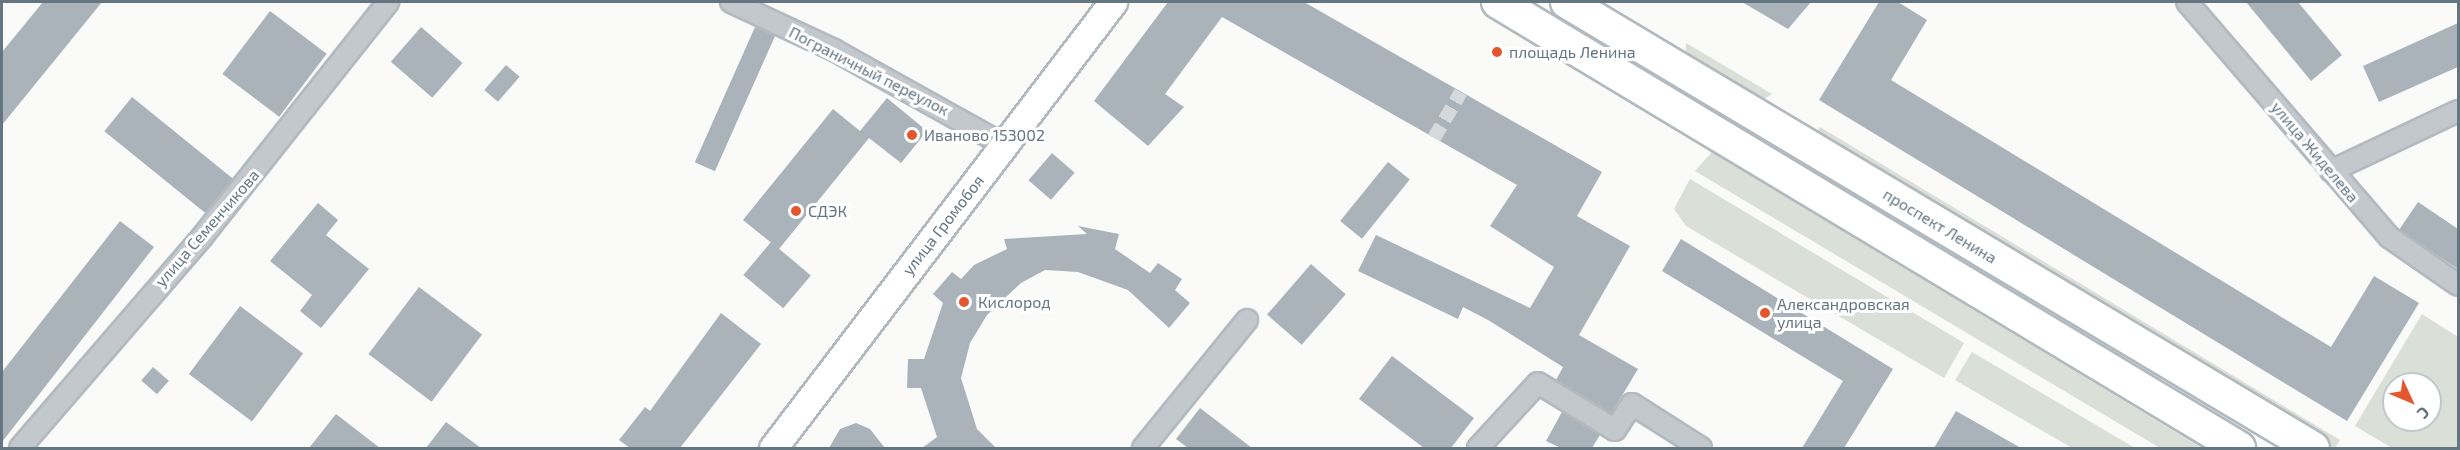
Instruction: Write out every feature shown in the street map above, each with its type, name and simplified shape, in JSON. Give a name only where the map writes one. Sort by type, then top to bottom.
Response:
[{"type":"highway","points":[[1498,2],[2239,448]]},
{"type":"highway","name":"проспект Ленина","points":[[1567,2],[2313,448]]},
{"type":"main road","name":"улица Громобоя","points":[[773,448],[997,141],[1093,2]]},
{"type":"main road","name":"улица Громобоя","points":[[753,448],[997,141],[1113,2]]},
{"type":"street","name":"улица Семенчикова","points":[[20,448],[202,237],[388,2]]},
{"type":"street","name":"Пограничный переулок","points":[[731,2],[997,141]]},
{"type":"street","name":"улица Жиделева","points":[[2187,2],[2389,237],[2458,285]]},
{"type":"street","points":[[2331,171],[2458,111]]},
{"type":"street","points":[[1143,448],[1247,320]]},
{"type":"street","points":[[1478,448],[1538,383],[1616,430],[1632,404],[1701,448]]},
{"type":"shaded area","points":[[1686,43],[1772,94],[1758,103],[1685,59]]},
{"type":"shaded area","points":[[1820,127],[2340,440],[2335,448],[2322,448],[1810,141]]},
{"type":"shaded area","points":[[1712,152],[2202,448],[2160,448],[1695,171]]},
{"type":"shaded area","points":[[1690,179],[1964,343],[1944,378],[1686,226],[1674,209]]},
{"type":"shaded area","points":[[2422,314],[2458,337],[2458,448],[2392,448],[2355,426],[2382,381],[2382,432],[2442,432],[2442,372],[2387,372]]},
{"type":"shaded area","points":[[1972,352],[2135,448],[2072,448],[1955,380]]},
{"type":"building","points":[[43,2],[102,2],[2,125],[2,52]]},
{"type":"building","points":[[1168,2],[1304,2],[1602,172],[1577,216],[1630,246],[1579,335],[1638,369],[1611,414],[1556,380],[1563,367],[1488,320],[1463,307],[1458,319],[1358,271],[1376,235],[1530,308],[1554,267],[1490,226],[1517,185],[1222,17],[1165,94],[1184,107],[1148,146],[1094,101]]},
{"type":"building","points":[[1742,2],[1811,2],[1788,29]]},
{"type":"building","points":[[1879,2],[1898,2],[1927,20],[1891,80],[2331,347],[2374,276],[2419,303],[2347,421],[1819,100]]},
{"type":"building","points":[[2246,2],[2298,2],[2342,55],[2311,81]]},
{"type":"building","points":[[270,11],[327,54],[279,117],[222,74]]},
{"type":"building","points":[[2458,23],[2458,67],[2379,102],[2363,66]]},
{"type":"building","points":[[421,27],[463,63],[432,98],[391,62]]},
{"type":"building","points":[[755,27],[775,36],[715,171],[695,162]]},
{"type":"building","points":[[506,65],[520,77],[498,102],[484,90]]},
{"type":"building","points":[[132,97],[233,179],[205,213],[104,131]]},
{"type":"building","points":[[887,98],[927,131],[901,163],[869,138],[779,249],[743,220],[833,109],[860,131]]},
{"type":"building","points":[[1052,153],[1075,173],[1051,200],[1028,180]]},
{"type":"building","points":[[1388,162],[1410,180],[1362,239],[1340,221]]},
{"type":"building","points":[[2418,202],[2458,229],[2458,269],[2399,230]]},
{"type":"building","points":[[318,203],[338,220],[326,235],[369,269],[321,328],[300,311],[312,295],[270,261]]},
{"type":"building","points":[[120,221],[154,247],[2,442],[2,372]]},
{"type":"building","points":[[1078,226],[1119,234],[1115,249],[1150,273],[1158,263],[1182,279],[1175,290],[1190,303],[1169,328],[1128,290],[1078,272],[1045,270],[1021,283],[987,315],[970,343],[961,378],[977,429],[996,448],[922,448],[937,437],[921,388],[907,388],[908,359],[924,359],[943,303],[933,294],[952,272],[961,279],[974,265],[1007,249],[1004,239],[1087,234]]},
{"type":"building","points":[[1681,239],[1893,369],[1844,448],[1802,448],[1843,381],[1662,271]]},
{"type":"building","points":[[771,242],[811,275],[783,308],[743,275]]},
{"type":"building","points":[[1311,264],[1346,294],[1302,345],[1267,315]]},
{"type":"building","points":[[419,287],[482,335],[432,402],[368,354]]},
{"type":"building","points":[[240,306],[303,354],[252,421],[189,374]]},
{"type":"building","points":[[721,313],[761,344],[680,448],[630,448],[619,440],[645,407],[650,411]]},
{"type":"building","points":[[1392,356],[1474,418],[1451,448],[1424,448],[1359,399]]},
{"type":"building","points":[[153,367],[169,381],[157,394],[141,381]]},
{"type":"building","points":[[1200,408],[1252,448],[1188,448],[1176,439]]},
{"type":"building","points":[[1956,411],[2021,448],[1934,448]]},
{"type":"building","points":[[1562,412],[1600,435],[1592,448],[1561,448],[1546,441]]},
{"type":"building","points":[[336,414],[380,448],[309,448]]},
{"type":"building","points":[[446,422],[481,448],[426,448]]},
{"type":"building","points":[[856,423],[870,429],[885,448],[829,448],[840,429]]},
{"type":"tunnel","points":[[1434,138],[1461,92]]},
{"type":"place","name":"площадь Ленина","points":[[1497,52]]},
{"type":"place","name":"Иваново 153002","points":[[912,135]]},
{"type":"place","name":"СДЭК","points":[[796,211]]},
{"type":"place","name":"Кислород","points":[[964,302]]},
{"type":"place","name":"Александровская улица","points":[[1765,313]]}]
